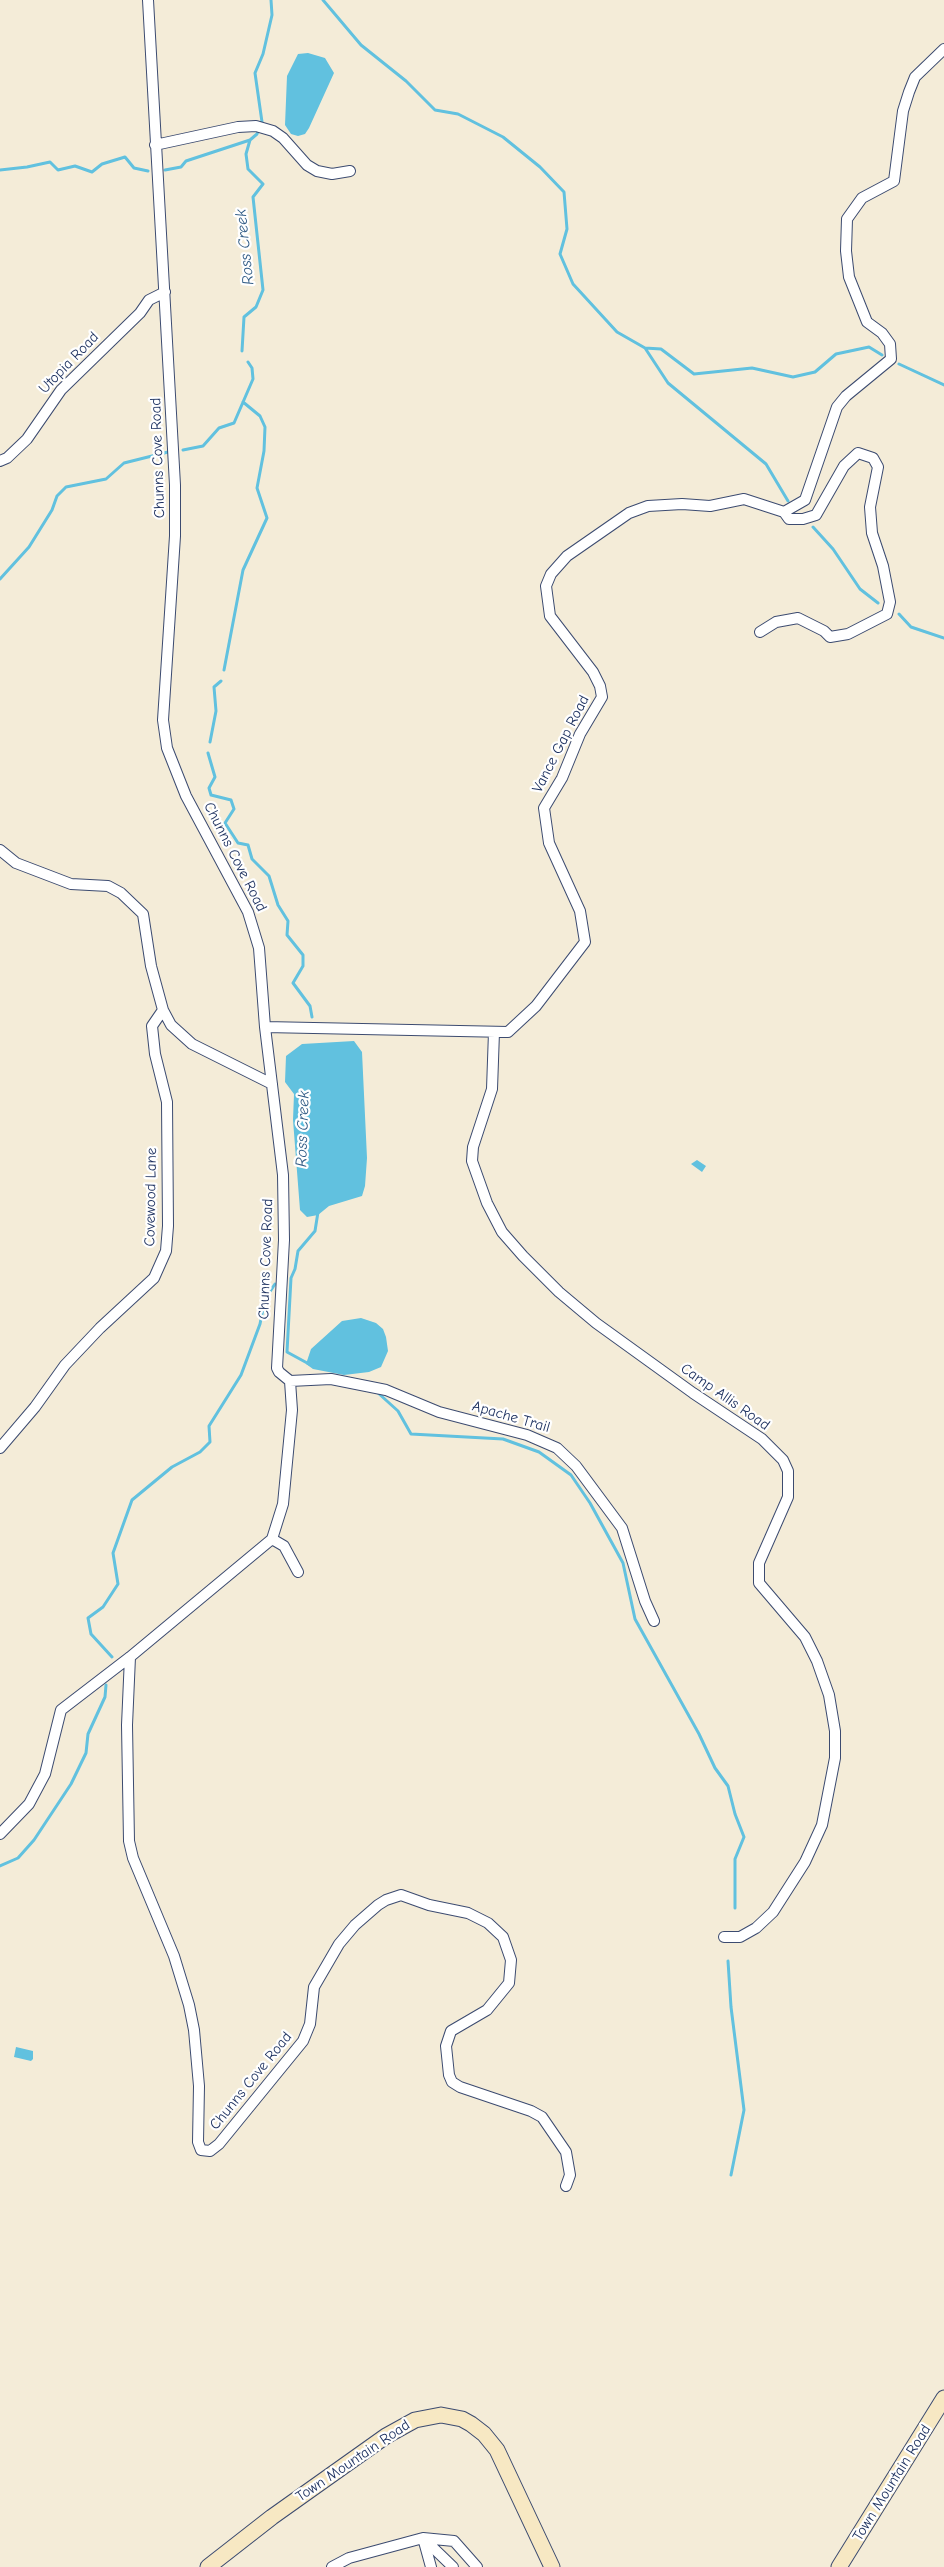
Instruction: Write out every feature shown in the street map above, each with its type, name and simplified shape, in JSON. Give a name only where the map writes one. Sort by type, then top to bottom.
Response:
[{"type":"main road","name":"Town Mountain Road","points":[[839,2567],[944,2398]]},
{"type":"main road","name":"Town Mountain Road","points":[[208,2567],[272,2516],[386,2436],[415,2420],[441,2415],[456,2417],[472,2424],[484,2434],[497,2450],[552,2567]]},
{"type":"street","name":"Chunns Cove Road","points":[[148,0],[175,485],[175,536],[162,706],[165,739],[186,796],[233,882],[254,929],[259,948],[265,1027],[282,1175],[284,1216],[277,1368],[278,1372],[290,1381]]},
{"type":"street","points":[[784,512],[804,500],[837,407],[846,396],[891,359],[890,344],[882,333],[866,322],[850,277],[845,244],[847,219],[862,198],[894,180],[903,111],[909,92],[915,77],[944,49]]},
{"type":"street","points":[[155,145],[238,127],[256,126],[268,129],[284,138],[308,165],[317,171],[332,174],[350,171]]},
{"type":"street","name":"Utopia Road","points":[[0,461],[7,458],[27,439],[60,390],[140,313],[149,300],[165,292]]},
{"type":"street","name":"Vance Gap Road","points":[[265,1027],[508,1032],[536,1006],[585,942],[580,911],[549,843],[544,808],[562,778],[580,734],[602,697],[600,686],[593,672],[550,616],[546,586],[551,574],[567,556],[623,517],[648,506],[682,504],[710,506],[744,499],[784,512],[789,519],[803,519],[816,515],[844,466],[858,454],[873,458],[878,467],[870,507],[872,533],[883,566],[890,602],[887,614],[848,634],[830,637],[798,618],[776,622],[760,632]]},
{"type":"street","points":[[0,850],[16,863],[71,884],[108,886],[121,893],[143,914],[151,966],[163,1010],[171,1025],[192,1044],[272,1084]]},
{"type":"street","name":"Covewood Lane","points":[[0,1448],[35,1407],[65,1365],[100,1328],[154,1278],[166,1251],[168,1226],[167,1102],[155,1054],[152,1026],[163,1010]]},
{"type":"street","name":"Camp Allis Road","points":[[494,1032],[492,1089],[472,1148],[472,1161],[487,1203],[502,1232],[559,1292],[596,1323],[692,1393],[762,1439],[783,1460],[788,1471],[788,1496],[759,1564],[759,1583],[805,1637],[818,1661],[829,1695],[835,1730],[836,1758],[822,1825],[805,1862],[773,1912],[756,1928],[740,1937],[724,1937]]},
{"type":"street","name":"Apache Trail","points":[[290,1381],[331,1380],[386,1390],[439,1412],[527,1435],[557,1448],[576,1466],[622,1528],[645,1601],[654,1621]]},
{"type":"street","points":[[0,1834],[29,1804],[46,1774],[61,1710],[130,1657],[272,1539],[283,1504],[292,1410],[290,1381]]},
{"type":"street","points":[[272,1539],[284,1546],[298,1572]]},
{"type":"street","name":"Chunns Cove Road","points":[[130,1657],[127,1725],[130,1841],[133,1858],[174,1956],[189,2005],[194,2030],[199,2086],[198,2142],[201,2150],[210,2151],[219,2144],[303,2041],[310,2024],[314,1987],[339,1944],[355,1925],[378,1905],[401,1895],[429,1905],[468,1913],[488,1924],[503,1937],[511,1960],[509,1983],[487,2010],[455,2027],[449,2035],[446,2046],[449,2075],[455,2085],[542,2117],[566,2152],[570,2175],[566,2186]]},
{"type":"street","points":[[423,2538],[431,2567]]},
{"type":"street","points":[[423,2538],[453,2567]]},
{"type":"street","points":[[332,2567],[349,2558],[423,2538],[454,2541],[477,2567]]},
{"type":"water","points":[[308,53],[325,58],[334,73],[309,128],[305,134],[298,136],[291,134],[285,125],[287,76],[298,54]]},
{"type":"water","points":[[354,1041],[362,1052],[367,1158],[365,1186],[362,1196],[329,1206],[318,1215],[307,1217],[300,1210],[293,1120],[294,1094],[285,1082],[286,1056],[302,1044]]},
{"type":"water","points":[[697,1160],[706,1166],[702,1172],[691,1164]]},
{"type":"water","points":[[361,1318],[376,1323],[383,1329],[388,1351],[381,1367],[369,1372],[344,1375],[313,1369],[306,1364],[311,1349],[342,1321]]},
{"type":"water","points":[[16,2047],[33,2051],[33,2059],[31,2061],[14,2057]]},
{"type":"waterway","name":"Ross Creek","points":[[242,351],[244,317],[256,307],[263,290],[253,197],[263,184],[248,169],[246,154],[250,140],[257,134],[262,122],[255,73],[263,54],[272,15],[271,0]]},
{"type":"waterway","points":[[323,0],[361,45],[406,81],[435,110],[458,114],[503,137],[540,167],[564,192],[567,229],[560,254],[573,284],[617,332],[645,348],[668,383],[766,464],[788,501]]},
{"type":"waterway","points":[[165,170],[181,167],[186,161],[250,140]]},
{"type":"waterway","points":[[0,170],[50,162],[58,170],[75,166],[92,172],[102,164],[125,157],[134,168],[148,171]]},
{"type":"waterway","points":[[645,348],[661,349],[694,374],[752,368],[793,377],[815,372],[836,354],[869,347],[882,355]]},
{"type":"waterway","points":[[183,450],[203,446],[219,428],[234,423],[253,379],[252,368],[248,362]]},
{"type":"waterway","points":[[899,364],[944,385]]},
{"type":"waterway","name":"Ross Creek","points":[[224,670],[243,570],[267,518],[257,488],[264,451],[265,427],[260,416],[243,402]]},
{"type":"waterway","points":[[0,579],[29,547],[52,510],[57,496],[66,487],[106,479],[124,463],[168,452]]},
{"type":"waterway","points":[[813,527],[833,549],[860,589],[878,603]]},
{"type":"waterway","points":[[899,614],[911,627],[944,638]]},
{"type":"waterway","name":"Ross Creek","points":[[210,742],[216,711],[214,687],[221,681]]},
{"type":"waterway","name":"Ross Creek","points":[[208,753],[215,777],[209,788],[211,795],[231,800],[234,809],[225,823],[238,843],[248,845],[252,859],[269,876],[278,905],[288,921],[287,935],[303,955],[303,966],[293,983],[310,1006],[312,1017]]},
{"type":"waterway","points":[[309,1364],[287,1352],[291,1278],[295,1269],[298,1251],[315,1231],[318,1212]]},
{"type":"waterway","points":[[112,1657],[91,1634],[88,1618],[103,1607],[118,1584],[113,1553],[132,1500],[172,1467],[200,1452],[210,1442],[209,1426],[241,1375],[260,1324],[265,1299],[275,1284]]},
{"type":"waterway","points":[[377,1392],[398,1411],[411,1434],[503,1439],[539,1452],[571,1475],[590,1503],[623,1563],[635,1619],[699,1734],[715,1768],[728,1786],[735,1814],[744,1837],[735,1859],[735,1908]]},
{"type":"waterway","points":[[0,1866],[18,1858],[34,1840],[71,1784],[86,1753],[88,1734],[105,1697],[106,1685]]},
{"type":"waterway","points":[[728,1961],[731,2007],[744,2110],[731,2175]]}]
